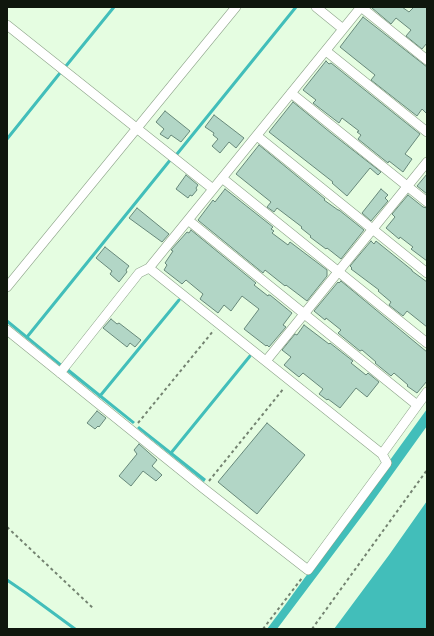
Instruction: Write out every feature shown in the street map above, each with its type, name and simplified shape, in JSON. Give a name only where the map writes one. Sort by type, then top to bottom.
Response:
[{"type":"street","points":[[7,287],[236,7]]},
{"type":"street","points":[[316,7],[343,30]]},
{"type":"street","points":[[60,373],[139,273],[149,268],[361,7],[427,60]]},
{"type":"street","points":[[7,25],[213,189]]},
{"type":"street","points":[[326,51],[427,132]]},
{"type":"street","points":[[291,93],[427,202]]},
{"type":"street","points":[[257,136],[427,272]]},
{"type":"street","points":[[266,361],[427,162]]},
{"type":"street","points":[[222,178],[427,343]]},
{"type":"street","points":[[188,220],[417,405]]},
{"type":"street","points":[[7,330],[203,488],[308,570],[387,463],[382,454],[149,268]]},
{"type":"street","points":[[382,454],[427,392]]},
{"type":"path","points":[[132,430],[219,324]]},
{"type":"path","points":[[203,488],[290,380]]},
{"type":"path","points":[[312,629],[427,470]]},
{"type":"path","points":[[7,527],[94,609]]},
{"type":"path","points":[[263,629],[308,570]]},
{"type":"water","points":[[7,319],[63,365],[61,367],[7,323]]},
{"type":"water","points":[[68,368],[135,422],[133,424],[65,370]]},
{"type":"water","points":[[427,409],[427,426],[371,504],[277,629],[267,629],[285,605]]},
{"type":"water","points":[[139,426],[206,479],[204,482],[137,428]]},
{"type":"water","points":[[427,501],[427,629],[334,629],[389,555]]},
{"type":"building","points":[[402,7],[409,12],[414,7],[427,7],[427,43],[422,49],[406,36],[411,30],[396,18],[391,24],[372,8]]},
{"type":"building","points":[[363,17],[427,67],[427,114],[422,109],[417,116],[371,80],[375,75],[340,47]]},
{"type":"building","points":[[326,61],[329,64],[331,63],[420,134],[405,154],[412,159],[403,172],[389,161],[388,163],[358,139],[361,135],[357,132],[359,131],[342,118],[339,123],[313,103],[316,100],[303,90]]},
{"type":"building","points":[[293,102],[381,172],[378,175],[370,168],[347,196],[332,183],[333,182],[269,132]]},
{"type":"building","points":[[165,111],[190,131],[181,142],[171,135],[168,139],[160,134],[164,129],[156,122]]},
{"type":"building","points":[[214,115],[244,138],[236,148],[229,142],[220,153],[212,146],[218,139],[213,135],[214,133],[205,127]]},
{"type":"building","points":[[259,145],[325,199],[324,200],[364,230],[341,259],[310,237],[311,236],[301,228],[302,227],[277,208],[274,212],[267,207],[271,202],[236,174]]},
{"type":"building","points":[[427,174],[427,194],[417,186]]},
{"type":"building","points":[[186,175],[198,185],[196,188],[197,190],[188,198],[176,189]]},
{"type":"building","points":[[225,189],[273,227],[271,229],[274,231],[272,233],[288,245],[290,242],[327,270],[327,276],[307,301],[265,270],[263,273],[198,220],[213,200],[215,202]]},
{"type":"building","points":[[381,189],[388,195],[385,198],[388,201],[371,221],[362,213]]},
{"type":"building","points":[[408,195],[423,207],[427,208],[427,261],[411,249],[413,247],[400,237],[399,239],[386,228],[395,217],[392,214]]},
{"type":"building","points":[[137,208],[169,234],[162,242],[129,218]]},
{"type":"building","points":[[191,230],[256,283],[254,285],[268,296],[270,295],[292,313],[283,325],[286,327],[269,347],[244,329],[259,309],[242,296],[231,311],[224,305],[218,313],[200,299],[203,294],[186,280],[182,284],[164,270],[167,265],[165,263],[173,251],[171,250],[187,232],[189,233]]},
{"type":"building","points":[[371,241],[374,244],[376,241],[427,282],[427,327],[407,311],[403,316],[389,305],[391,302],[378,291],[379,290],[351,269],[352,268],[350,266]]},
{"type":"building","points":[[105,247],[129,266],[126,270],[127,272],[119,282],[110,274],[112,271],[96,258]]},
{"type":"building","points":[[341,281],[427,352],[427,381],[417,393],[407,386],[408,385],[394,373],[391,376],[362,350],[360,351],[338,333],[341,330],[314,311],[338,282],[339,283]]},
{"type":"building","points":[[111,319],[117,324],[119,323],[141,340],[135,347],[130,343],[127,347],[103,328]]},
{"type":"building","points":[[304,325],[353,361],[351,363],[366,375],[368,373],[379,382],[367,397],[356,388],[340,408],[319,394],[323,389],[303,373],[299,377],[284,365],[291,357],[282,350],[295,334],[297,335]]},
{"type":"building","points":[[97,411],[106,418],[99,427],[98,426],[95,429],[87,423]]},
{"type":"building","points":[[267,423],[305,455],[257,514],[218,482]]},
{"type":"building","points":[[139,444],[157,460],[152,466],[162,475],[156,481],[143,471],[131,486],[119,476],[137,454],[134,450]]},
{"type":"waterway","points":[[66,66],[114,7]]},
{"type":"waterway","points":[[177,154],[296,7]]},
{"type":"waterway","points":[[7,139],[60,73]]},
{"type":"waterway","points":[[27,337],[171,159]]},
{"type":"waterway","points":[[100,396],[179,300]]},
{"type":"waterway","points":[[171,453],[250,356]]},
{"type":"waterway","points":[[7,580],[75,629]]}]
